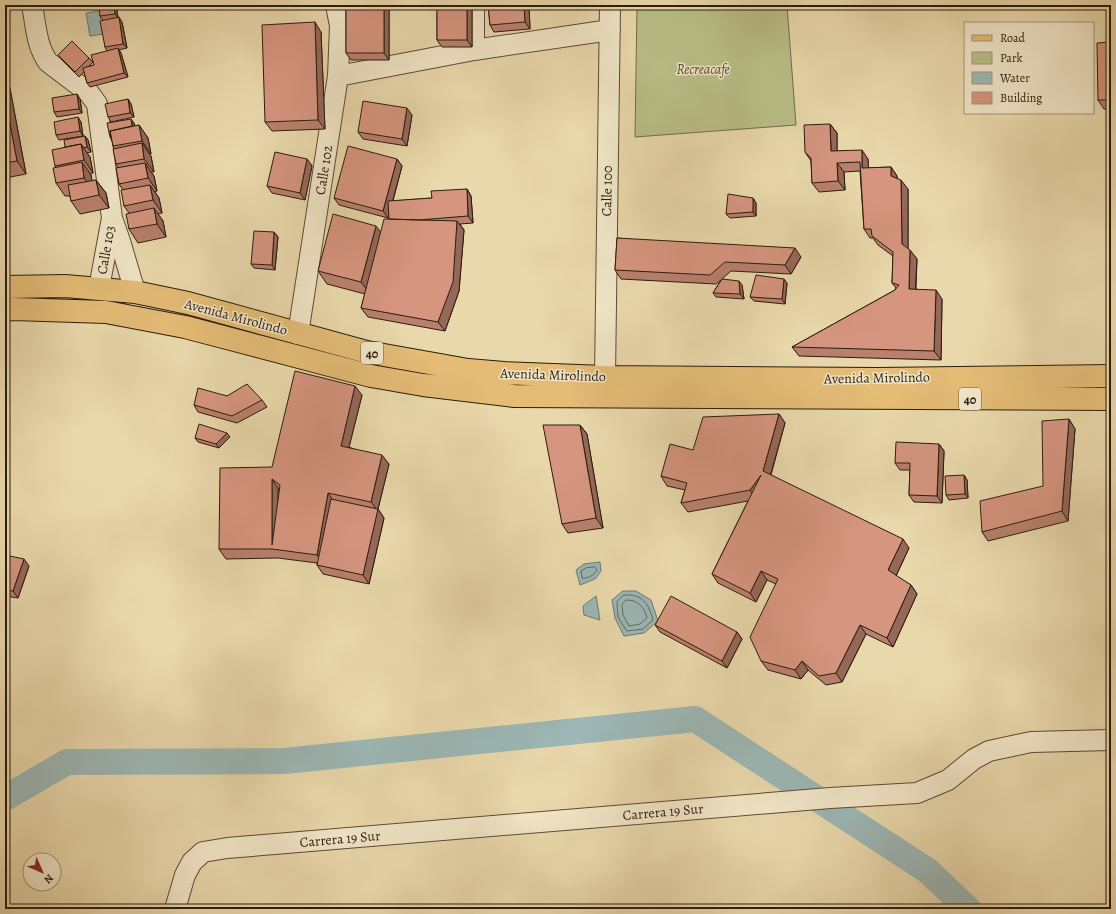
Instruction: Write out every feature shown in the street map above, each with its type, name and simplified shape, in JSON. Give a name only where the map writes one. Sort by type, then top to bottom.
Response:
[{"type":"main road","name":"Avenida Mirolindo","points":[[5,287],[65,286],[135,292],[188,304],[367,352],[468,370],[504,373],[610,387]]},
{"type":"main road","name":"Avenida Mirolindo","points":[[5,310],[44,310],[113,314],[185,327],[371,376],[423,385],[514,396],[610,387],[744,388],[1111,399]]},
{"type":"main road","name":"Avenida Mirolindo","points":[[744,388],[761,369],[778,365],[858,366],[872,371],[878,379],[1111,376]]},
{"type":"street","points":[[32,5],[39,47],[43,55],[48,62],[92,96],[97,104],[112,218]]},
{"type":"street","name":"Calle 102","points":[[298,334],[338,76],[340,26],[336,5]]},
{"type":"street","points":[[474,5],[474,50]]},
{"type":"street","name":"Calle 100","points":[[610,5],[610,387]]},
{"type":"street","points":[[338,76],[474,50],[610,30]]},
{"type":"street","name":"Calle 103","points":[[99,288],[112,218]]},
{"type":"street","name":"Calle 103","points":[[112,218],[135,292]]},
{"type":"street","name":"Carrera 19 Sur","points":[[175,909],[184,875],[192,862],[203,852],[226,848],[788,801],[917,793],[948,780],[974,759],[990,751],[1032,742],[1111,740]]},
{"type":"green space","name":"Recreacafe","points":[[637,5],[787,5],[796,125],[635,137]]},
{"type":"water","points":[[99,11],[104,34],[90,36],[86,13]]},
{"type":"water","points":[[600,562],[601,571],[595,579],[580,585],[576,570],[584,564]]},
{"type":"water","points":[[623,591],[636,591],[651,600],[658,621],[644,633],[624,636],[615,618],[612,600]]},
{"type":"water","points":[[596,596],[600,620],[584,615],[583,606]]},
{"type":"building","points":[[99,5],[114,5],[115,14],[100,16]]},
{"type":"building","points":[[346,5],[384,5],[384,53],[346,53]]},
{"type":"building","points":[[437,5],[467,5],[467,40],[437,40]]},
{"type":"building","points":[[488,5],[524,5],[525,22],[490,25]]},
{"type":"building","points":[[119,17],[123,44],[105,47],[100,21]]},
{"type":"building","points":[[315,22],[318,120],[265,122],[262,25]]},
{"type":"building","points":[[72,41],[89,58],[75,72],[58,55]]},
{"type":"building","points":[[1111,42],[1111,100],[1098,100],[1097,43]]},
{"type":"building","points":[[118,48],[124,73],[87,83],[83,68],[94,65],[91,55]]},
{"type":"building","points":[[77,94],[79,109],[54,112],[52,98]]},
{"type":"building","points":[[5,98],[17,161],[5,163]]},
{"type":"building","points":[[128,99],[130,113],[108,117],[105,104]]},
{"type":"building","points":[[363,101],[407,108],[402,139],[358,132]]},
{"type":"building","points":[[78,117],[80,131],[56,135],[54,122]]},
{"type":"building","points":[[131,119],[132,126],[110,131],[110,137],[107,123]]},
{"type":"building","points":[[830,124],[831,151],[862,150],[862,168],[891,167],[891,176],[901,180],[902,244],[910,250],[909,289],[936,290],[934,351],[792,347],[895,290],[899,285],[892,283],[893,252],[872,236],[871,229],[864,229],[860,162],[837,163],[838,181],[812,183],[811,158],[805,152],[804,125]]},
{"type":"building","points":[[139,125],[142,141],[113,146],[110,131]]},
{"type":"building","points":[[85,136],[87,147],[84,148],[81,144],[65,147],[64,140]]},
{"type":"building","points":[[142,143],[144,159],[116,164],[113,149]]},
{"type":"building","points":[[81,144],[84,160],[55,166],[52,150]]},
{"type":"building","points":[[348,146],[397,159],[383,211],[334,198]]},
{"type":"building","points":[[275,152],[307,159],[300,193],[267,186]]},
{"type":"building","points":[[82,162],[84,178],[56,183],[53,168]]},
{"type":"building","points":[[145,163],[148,178],[119,184],[116,168]]},
{"type":"building","points":[[96,180],[99,195],[71,201],[68,185]]},
{"type":"building","points":[[150,185],[153,200],[124,206],[121,190]]},
{"type":"building","points":[[467,189],[468,216],[419,220],[389,219],[388,201],[432,198],[431,191]]},
{"type":"building","points":[[728,194],[753,198],[753,212],[726,214]]},
{"type":"building","points":[[154,208],[157,224],[129,229],[126,214]]},
{"type":"building","points":[[333,214],[376,226],[361,282],[318,271]]},
{"type":"building","points":[[384,219],[457,221],[453,282],[438,322],[361,308]]},
{"type":"building","points":[[254,231],[274,232],[272,265],[251,264]]},
{"type":"building","points":[[617,238],[795,248],[785,265],[725,262],[710,275],[615,270]]},
{"type":"building","points":[[756,275],[784,279],[782,299],[750,297]]},
{"type":"building","points":[[722,279],[739,281],[740,294],[713,293]]},
{"type":"building","points":[[295,371],[355,386],[341,446],[382,455],[371,502],[328,493],[317,555],[272,549],[219,549],[220,468],[272,467]],"holes":[[[272,479],[280,485],[272,545]]]},
{"type":"building","points":[[247,384],[262,400],[232,416],[194,405],[198,388],[227,396]]},
{"type":"building","points":[[779,414],[763,471],[903,539],[888,570],[911,585],[887,638],[860,625],[836,673],[819,676],[802,661],[795,670],[761,661],[750,637],[778,579],[761,571],[750,593],[712,574],[761,475],[750,490],[681,503],[687,483],[661,476],[670,444],[693,450],[703,417]]},
{"type":"building","points":[[1069,419],[1062,511],[982,532],[980,501],[1043,486],[1042,421]]},
{"type":"building","points":[[199,424],[227,433],[216,444],[195,438]]},
{"type":"building","points":[[543,425],[580,425],[596,518],[562,524]]},
{"type":"building","points":[[896,442],[939,444],[937,496],[909,495],[910,463],[895,463]]},
{"type":"building","points":[[964,475],[965,494],[946,495],[945,476]]},
{"type":"building","points":[[331,499],[378,509],[363,575],[317,565]]},
{"type":"building","points":[[5,555],[24,559],[13,591],[5,590]]},
{"type":"building","points":[[671,596],[737,632],[722,661],[655,625]]},
{"type":"waterway","points":[[5,798],[67,762],[284,761],[695,719],[928,871],[968,909]]}]
